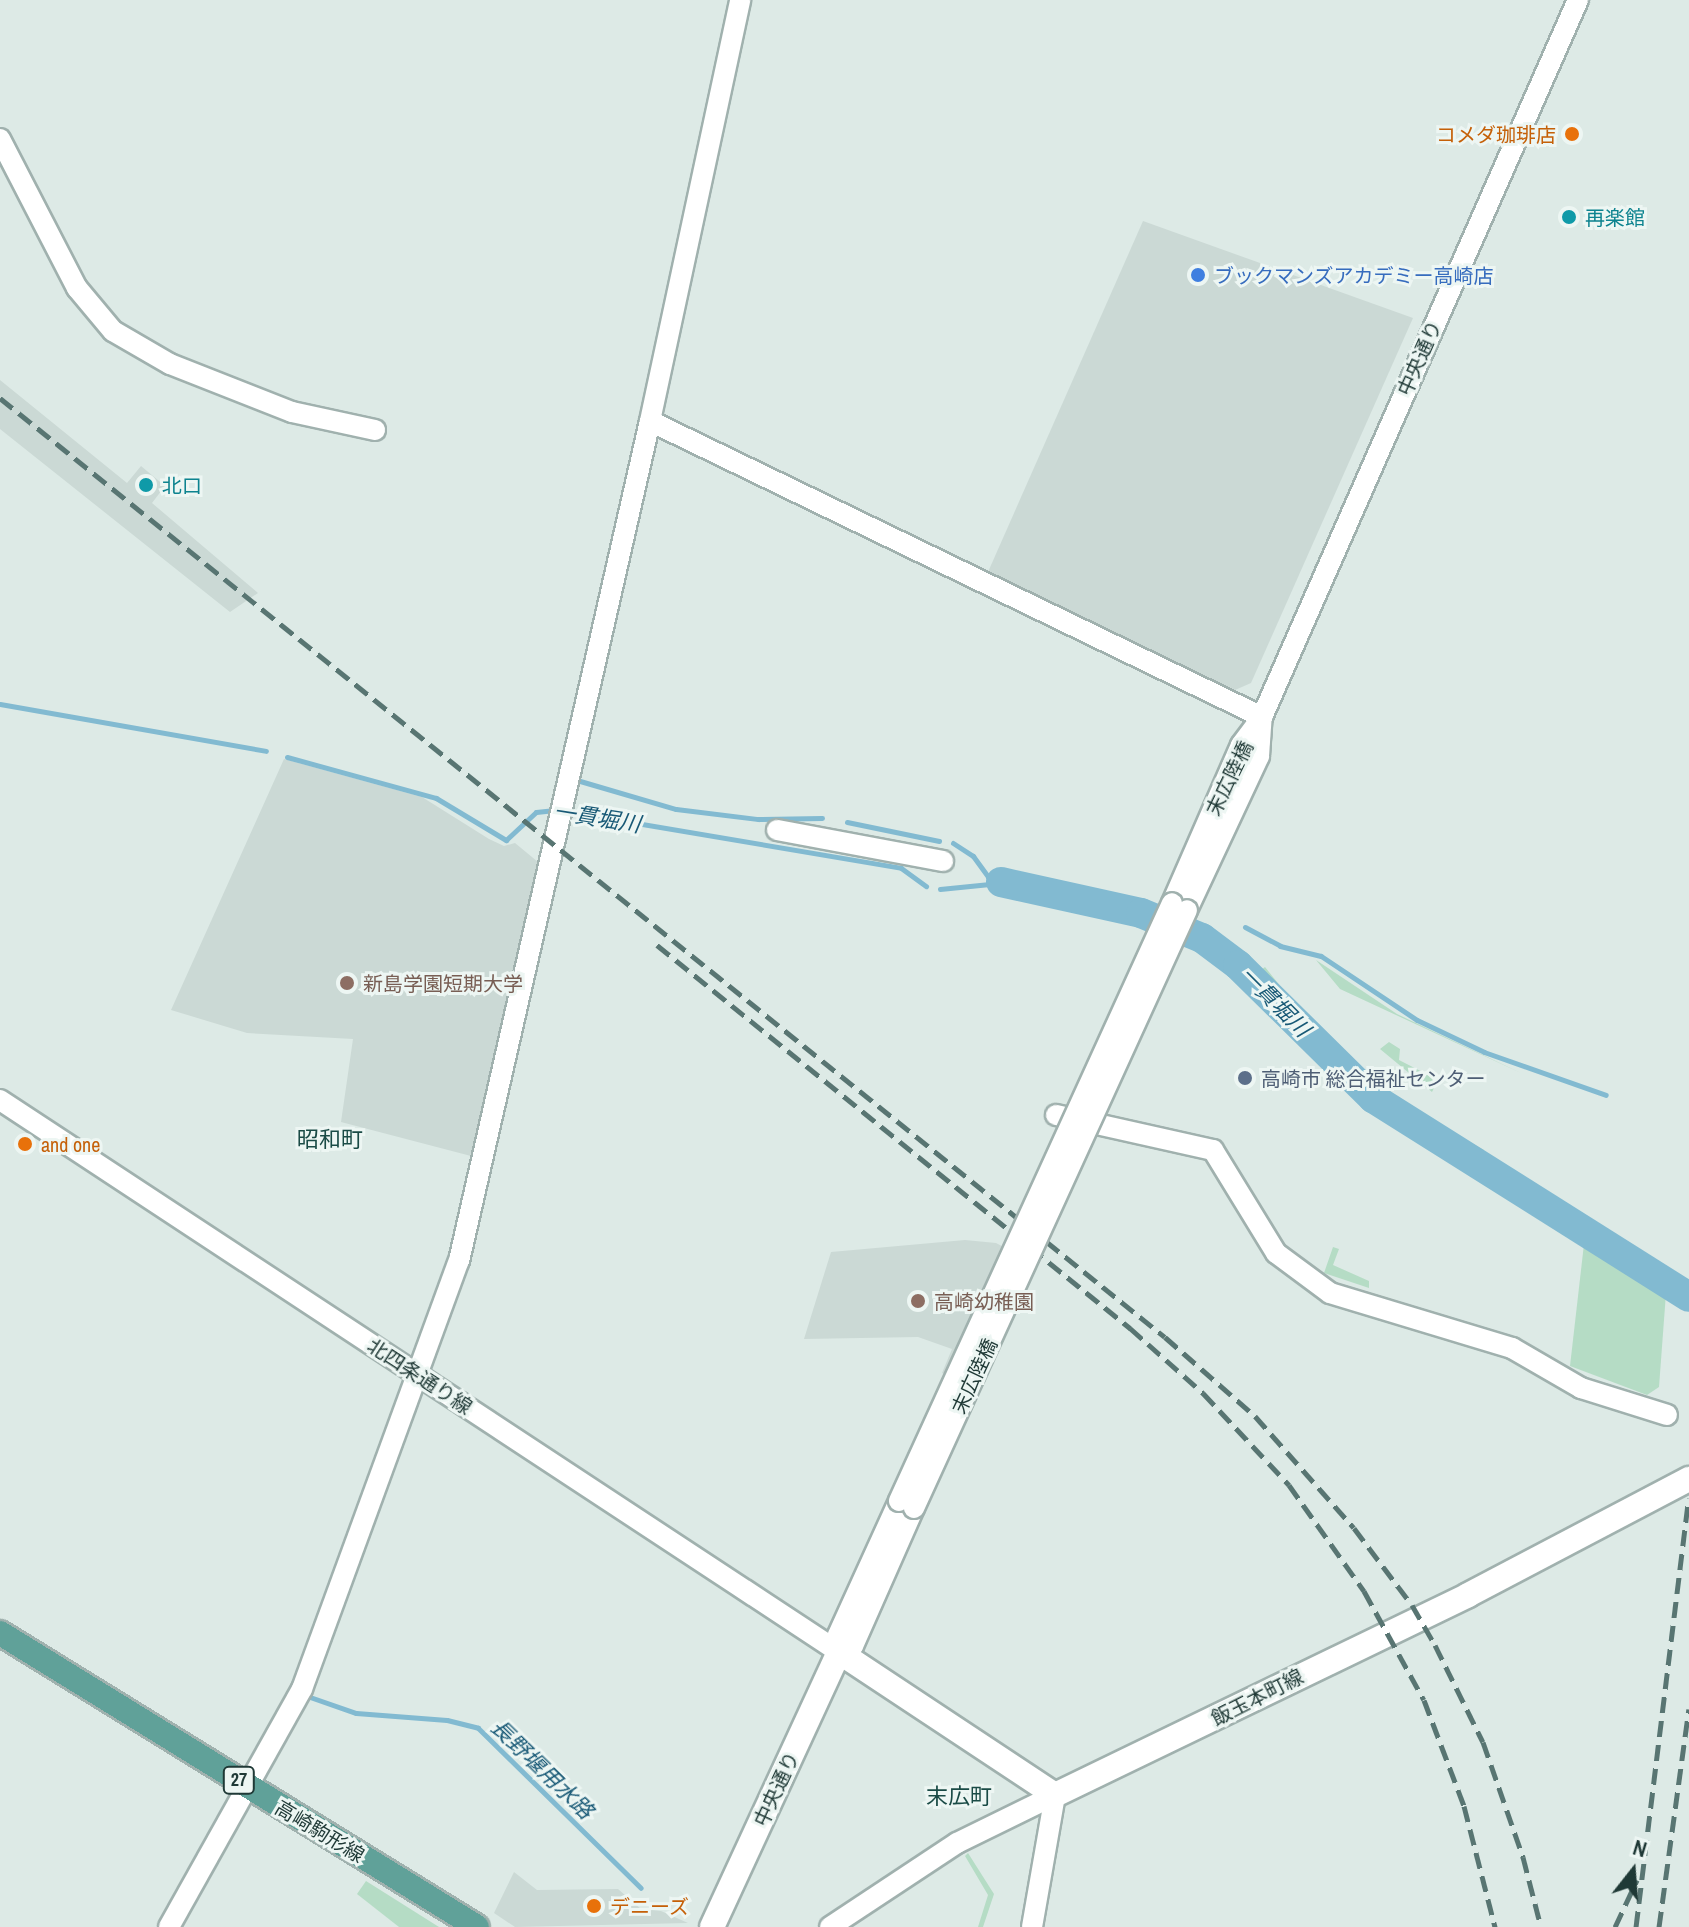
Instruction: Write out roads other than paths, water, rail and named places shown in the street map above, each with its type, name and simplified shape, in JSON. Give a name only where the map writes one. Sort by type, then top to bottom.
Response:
[{"type":"main road","name":"飯玉本町線","points":[[1055,1795],[1468,1595],[1689,1479]]},
{"type":"main road","name":"高崎駒形線","points":[[0,1633],[477,1927]]},
{"type":"main road","points":[[839,1652],[1055,1795]]},
{"type":"main road","name":"中央通り","points":[[712,1927],[839,1652]]},
{"type":"street","points":[[169,1927],[245,1784],[302,1689],[418,1375],[471,1213],[650,421],[740,0]]},
{"type":"street","name":"中央通り","points":[[1262,717],[1578,0]]},
{"type":"street","points":[[0,139],[77,288],[113,331],[170,364],[292,412],[375,430]]},
{"type":"street","points":[[650,421],[1262,717]]},
{"type":"street","name":"末広陸橋","points":[[839,1652],[838,1635],[907,1504],[1179,906],[1241,745],[1262,717]]},
{"type":"street","points":[[777,830],[943,861]]},
{"type":"street","name":"北四条通り線","points":[[0,1100],[839,1652]]},
{"type":"street","points":[[1056,1115],[1213,1150],[1276,1253],[1330,1293],[1512,1348],[1581,1388],[1667,1415]]},
{"type":"street","points":[[830,1927],[957,1843],[1055,1795]]},
{"type":"street","points":[[1032,1927],[1055,1795]]},
{"type":"waterway","name":"一貫堀川","points":[[0,704],[266,751]]},
{"type":"waterway","name":"一貫堀川","points":[[287,757],[436,798],[506,840],[536,812],[555,810]]},
{"type":"waterway","points":[[580,781],[676,809],[758,819],[822,818]]},
{"type":"waterway","name":"一貫堀川","points":[[565,811],[901,868],[926,886]]},
{"type":"waterway","points":[[847,822],[939,841]]},
{"type":"waterway","points":[[953,843],[973,856],[988,877],[1001,882]]},
{"type":"waterway","name":"一貫堀川","points":[[1001,882],[1141,913],[1202,938],[1238,965],[1373,1098],[1689,1297]]},
{"type":"waterway","name":"一貫堀川","points":[[940,889],[1000,883]]},
{"type":"waterway","points":[[1245,927],[1280,946],[1321,956],[1417,1020],[1484,1052],[1606,1095]]},
{"type":"waterway","name":"長野堰用水路","points":[[307,1696],[356,1713],[447,1720],[478,1728],[641,1888]]},
{"type":"railway","points":[[0,398],[1165,1337],[1255,1416],[1354,1528],[1412,1605],[1435,1645],[1483,1742],[1523,1857],[1541,1927]]},
{"type":"railway","points":[[657,945],[1130,1328],[1203,1393],[1289,1485],[1364,1591],[1424,1700],[1464,1806],[1495,1927]]},
{"type":"railway","points":[[1636,1927],[1689,1498]]},
{"type":"railway","points":[[1659,1927],[1689,1709]]},
{"type":"railway","points":[[1615,1927],[1637,1880]]},
{"type":"place","name":"コメダ珈琲店","points":[[1572,134]]},
{"type":"place","name":"再楽館","points":[[1569,217]]},
{"type":"place","name":"ブックマンズアカデミー高崎店","points":[[1198,275]]},
{"type":"place","name":"北口","points":[[146,485]]},
{"type":"place","name":"新島学園短期大学","points":[[347,983]]},
{"type":"place","name":"高崎市 総合福祉センター","points":[[1245,1078]]},
{"type":"place","name":"and one","points":[[25,1144]]},
{"type":"place","name":"高崎幼稚園","points":[[918,1301]]},
{"type":"place","name":"デニーズ","points":[[594,1906]]},
{"type":"district","name":"昭和町","points":[[330,1140]]},
{"type":"district","name":"末広町","points":[[959,1797]]}]
